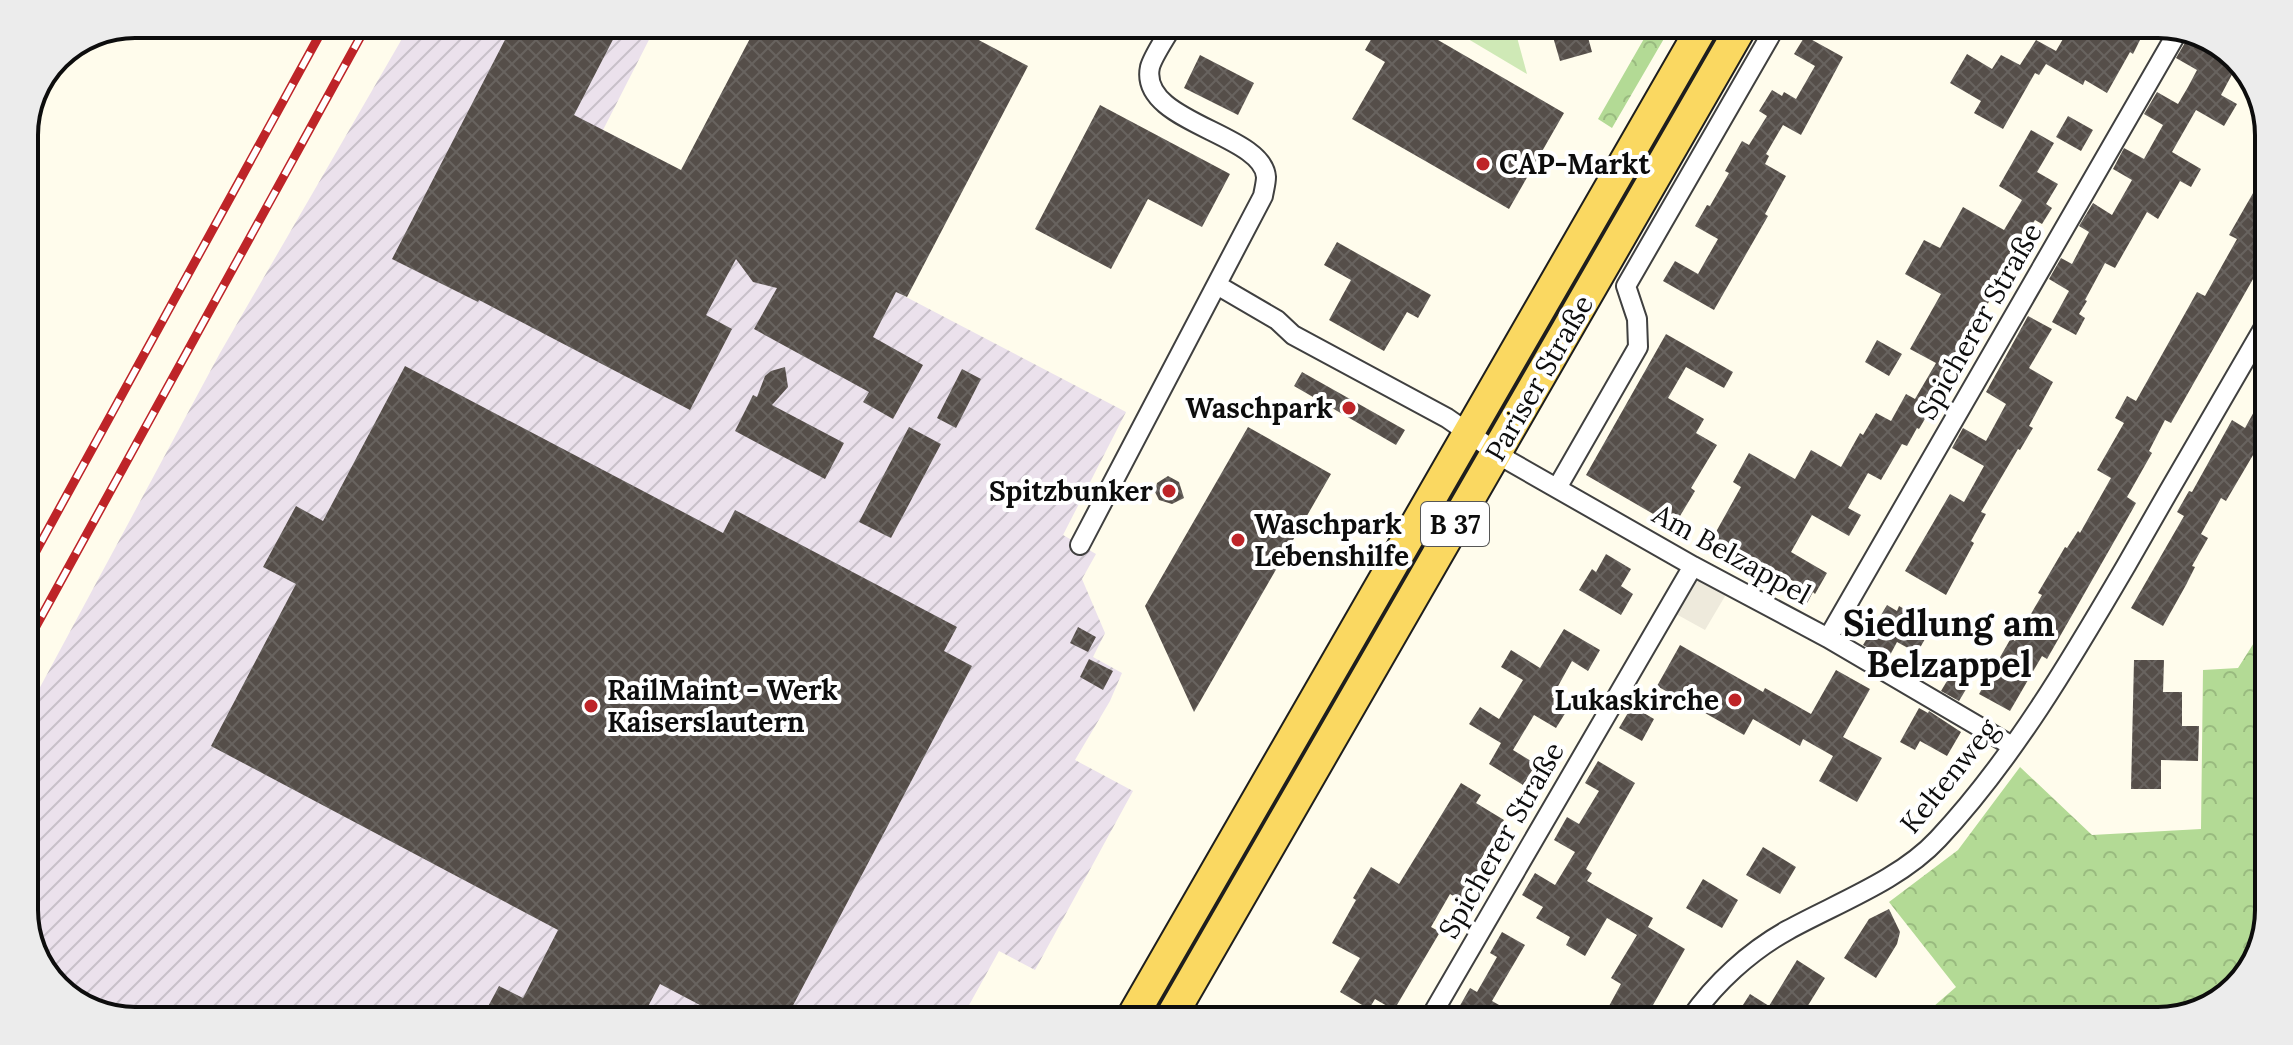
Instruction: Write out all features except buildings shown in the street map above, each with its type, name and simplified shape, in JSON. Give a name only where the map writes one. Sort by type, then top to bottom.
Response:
[{"type":"main road","name":"Pariser Straße","points":[[1138,1007],[1696,38]]},
{"type":"main road","name":"Pariser Straße","points":[[1177,1007],[1735,38]]},
{"type":"street","points":[[1080,545],[1263,196],[1266,175],[1255,156],[1169,108],[1152,89],[1150,68],[1166,38]]},
{"type":"street","name":"Pariser Straße","points":[[1557,488],[1638,347],[1637,319],[1626,286],[1769,38]]},
{"type":"street","name":"Spicherer Straße","points":[[1828,638],[2173,40]]},
{"type":"street","name":"Am Belzappel","points":[[1217,285],[1277,320],[1293,335],[1425,405],[1496,453],[1693,566],[1828,638],[2012,746]]},
{"type":"street","name":"Keltenweg","points":[[1700,1007],[1727,976],[1756,951],[1918,858],[1967,805],[2012,746],[2085,637],[2255,343]]},
{"type":"street","name":"Spicherer Straße","points":[[1436,1007],[1693,566]]},
{"type":"shaded area","name":"RailMaint - Werk Kaiserslautern","points":[[402,38],[650,38],[603,130],[761,212],[757,219],[1126,412],[1063,535],[1096,554],[1082,579],[1105,633],[1093,657],[1122,673],[1110,701],[1075,760],[1133,791],[1035,970],[999,951],[968,1007],[135,1007],[98,1000],[76,987],[62,974],[48,953],[38,916],[38,691],[220,353]]},
{"type":"shaded area","points":[[1693,566],[1731,586],[1705,630],[1667,609]]},
{"type":"green space","points":[[1466,38],[1517,38],[1527,74]]},
{"type":"green space","points":[[1644,38],[1664,38],[1612,128],[1598,119]]},
{"type":"green space","points":[[2255,641],[2255,910],[2248,947],[2235,969],[2212,991],[2195,1000],[2171,1006],[1933,1007],[1956,987],[1889,902],[1958,850],[2020,767],[2092,835],[2201,829],[2203,670],[2238,668]]},
{"type":"railway","points":[[38,548],[318,38]]},
{"type":"railway","points":[[38,623],[360,38]]},
{"type":"place","name":"CAP-Markt","points":[[1483,164]]},
{"type":"place","name":"Waschpark","points":[[1349,408]]},
{"type":"place","name":"Spitzbunker","points":[[1169,491]]},
{"type":"place","name":"Waschpark Lebenshilfe","points":[[1238,540]]},
{"type":"place","name":"Lukaskirche","points":[[1735,700]]},
{"type":"place","name":"RailMaint - Werk Kaiserslautern","points":[[591,706]]},
{"type":"district","name":"Siedlung am Belzappel","points":[[1949,644]]}]
